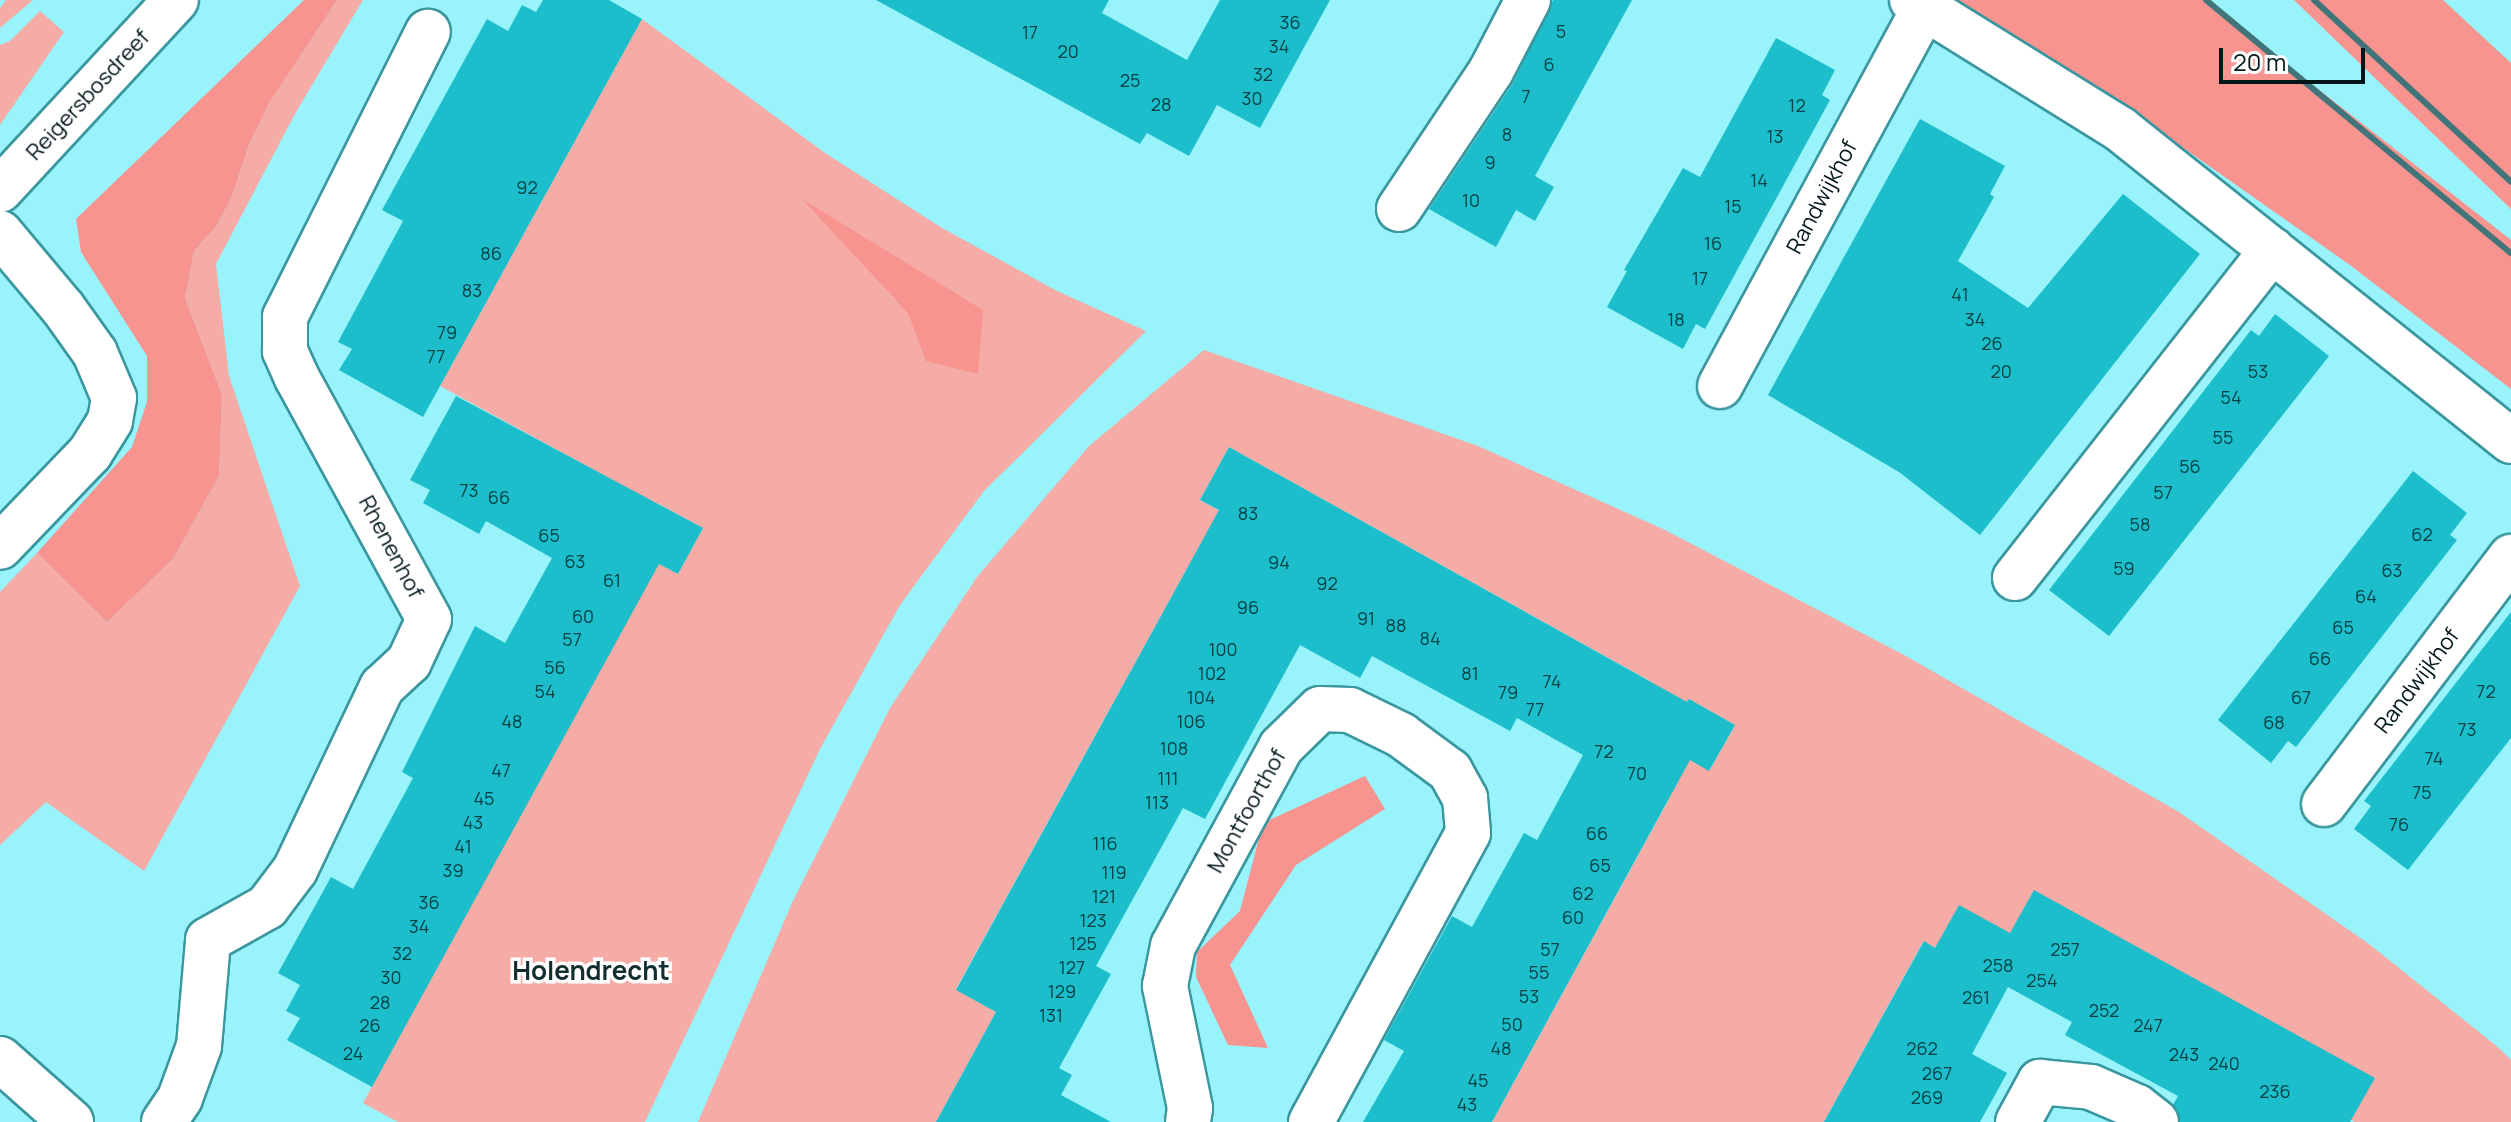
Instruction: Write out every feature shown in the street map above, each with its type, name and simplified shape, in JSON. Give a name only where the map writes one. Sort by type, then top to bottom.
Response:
[{"type":"street","name":"Reigersbosdreef","points":[[0,190],[176,0]]},
{"type":"street","points":[[1399,209],[1491,71],[1528,0]]},
{"type":"street","name":"Randwijkhof","points":[[1720,386],[1919,4],[2120,129],[2511,441]]},
{"type":"street","name":"Rhenenhof","points":[[164,1122],[180,1098],[199,1046],[208,940],[267,907],[295,870],[382,687],[409,662],[429,619],[285,351],[285,317],[428,32]]},
{"type":"street","points":[[0,233],[63,308],[95,353],[114,398],[110,421],[90,453],[0,547]]},
{"type":"street","points":[[2015,578],[2272,250]]},
{"type":"street","name":"Randwijkhof","points":[[2324,804],[2511,557]]},
{"type":"street","name":"Montfoorthof","points":[[1188,1122],[1190,1108],[1165,986],[1173,946],[1281,747],[1320,709],[1350,710],[1401,735],[1450,771],[1465,798],[1468,833],[1311,1122]]},
{"type":"street","points":[[0,1059],[71,1122]]},
{"type":"street","points":[[2018,1122],[2040,1082],[2091,1087],[2137,1107],[2156,1122]]},
{"type":"shaded area","points":[[6,0],[33,0],[0,28],[0,8]]},
{"type":"shaded area","points":[[304,0],[337,0],[269,103],[249,145],[232,196],[217,225],[194,251],[185,298],[222,395],[219,476],[173,559],[107,622],[37,553],[132,447],[147,402],[147,356],[81,252],[76,219]]},
{"type":"shaded area","points":[[337,0],[363,0],[296,112],[216,264],[229,376],[300,586],[144,871],[46,802],[0,845],[0,592],[37,553],[107,622],[173,559],[219,476],[222,395],[185,298],[194,251],[217,225],[232,196],[249,145],[269,103]]},
{"type":"shaded area","points":[[1948,0],[2204,0],[2511,240],[2511,389],[2350,265],[2121,104]]},
{"type":"shaded area","points":[[2294,0],[2443,0],[2511,63],[2511,209]]},
{"type":"shaded area","points":[[40,11],[64,32],[0,125],[0,45],[10,41]]},
{"type":"shaded area","points":[[642,19],[825,153],[942,228],[1057,291],[1146,331],[984,491],[900,605],[820,749],[645,1122],[398,1122],[363,1103],[538,783],[646,557],[678,574],[703,528],[657,503],[649,518],[620,484],[440,386]]},
{"type":"shaded area","points":[[802,199],[983,310],[978,374],[926,361],[908,313]]},
{"type":"shaded area","points":[[1204,350],[1478,446],[1665,530],[1906,656],[2179,812],[2369,944],[2499,1048],[2511,1060],[2511,1122],[2355,1122],[2351,1120],[2374,1078],[2010,933],[1935,948],[1923,942],[1824,1122],[1492,1122],[1668,801],[1679,753],[1710,770],[1735,725],[1689,699],[1680,715],[1650,681],[1229,447],[1200,500],[1231,517],[1200,545],[956,989],[996,1012],[936,1122],[698,1122],[792,903],[890,708],[977,577],[1089,446]]},
{"type":"shaded area","points":[[1365,776],[1385,809],[1296,865],[1230,965],[1268,1048],[1228,1045],[1196,977],[1197,952],[1240,911],[1263,823]]},
{"type":"building","points":[[543,0],[609,0],[642,19],[423,417],[339,370],[352,349],[338,342],[403,221],[382,210],[487,19],[508,31],[522,5],[536,12]]},
{"type":"building","points":[[876,0],[1109,0],[1102,13],[1187,60],[1220,0],[1330,0],[1260,128],[1217,105],[1189,156],[1147,133],[1140,144]]},
{"type":"building","points":[[1553,0],[1632,0],[1535,176],[1554,187],[1535,221],[1516,210],[1496,247],[1429,209],[1513,83]]},
{"type":"building","points":[[1776,38],[1835,70],[1822,95],[1830,100],[1705,329],[1696,324],[1683,349],[1607,307],[1627,271],[1624,270],[1683,168],[1700,177]]},
{"type":"building","points":[[1920,119],[2005,166],[1990,194],[1994,197],[1958,261],[2028,308],[2123,194],[2200,254],[1980,535],[1899,472],[1768,395]]},
{"type":"building","points":[[2275,314],[2329,356],[2109,636],[2049,590],[2251,330],[2259,336]]},
{"type":"building","points":[[456,396],[703,528],[678,574],[659,564],[372,1087],[287,1040],[300,1018],[286,1011],[300,985],[278,973],[331,877],[353,889],[413,778],[402,772],[475,626],[505,643],[552,558],[486,521],[479,534],[423,503],[430,490],[410,480]]},
{"type":"building","points":[[1229,447],[1687,702],[1689,699],[1735,725],[1709,771],[1690,760],[1492,1122],[1363,1122],[1404,1051],[1384,1040],[1452,916],[1472,927],[1524,833],[1537,840],[1583,755],[1517,718],[1510,731],[1372,656],[1360,678],[1300,645],[1205,819],[1183,808],[1096,966],[1111,974],[1059,1068],[1072,1075],[1061,1095],[1111,1122],[936,1122],[996,1012],[956,990],[1219,510],[1200,500]]},
{"type":"building","points":[[2413,471],[2467,513],[2450,535],[2457,540],[2296,747],[2288,741],[2271,763],[2218,720]]},
{"type":"building","points":[[2511,612],[2511,738],[2408,870],[2354,829],[2371,806],[2364,801]]},
{"type":"building","points":[[2034,890],[2375,1078],[2350,1122],[2180,1122],[2173,1105],[2178,1096],[2065,1035],[2072,1022],[2008,987],[1972,1054],[2007,1073],[1980,1122],[1824,1122],[1924,941],[1935,948],[1959,905],[2010,933]]},
{"type":"railway","points":[[2206,0],[2511,253]]},
{"type":"railway","points":[[2314,0],[2511,182]]},
{"type":"district","name":"Holendrecht","points":[[591,971]]}]
